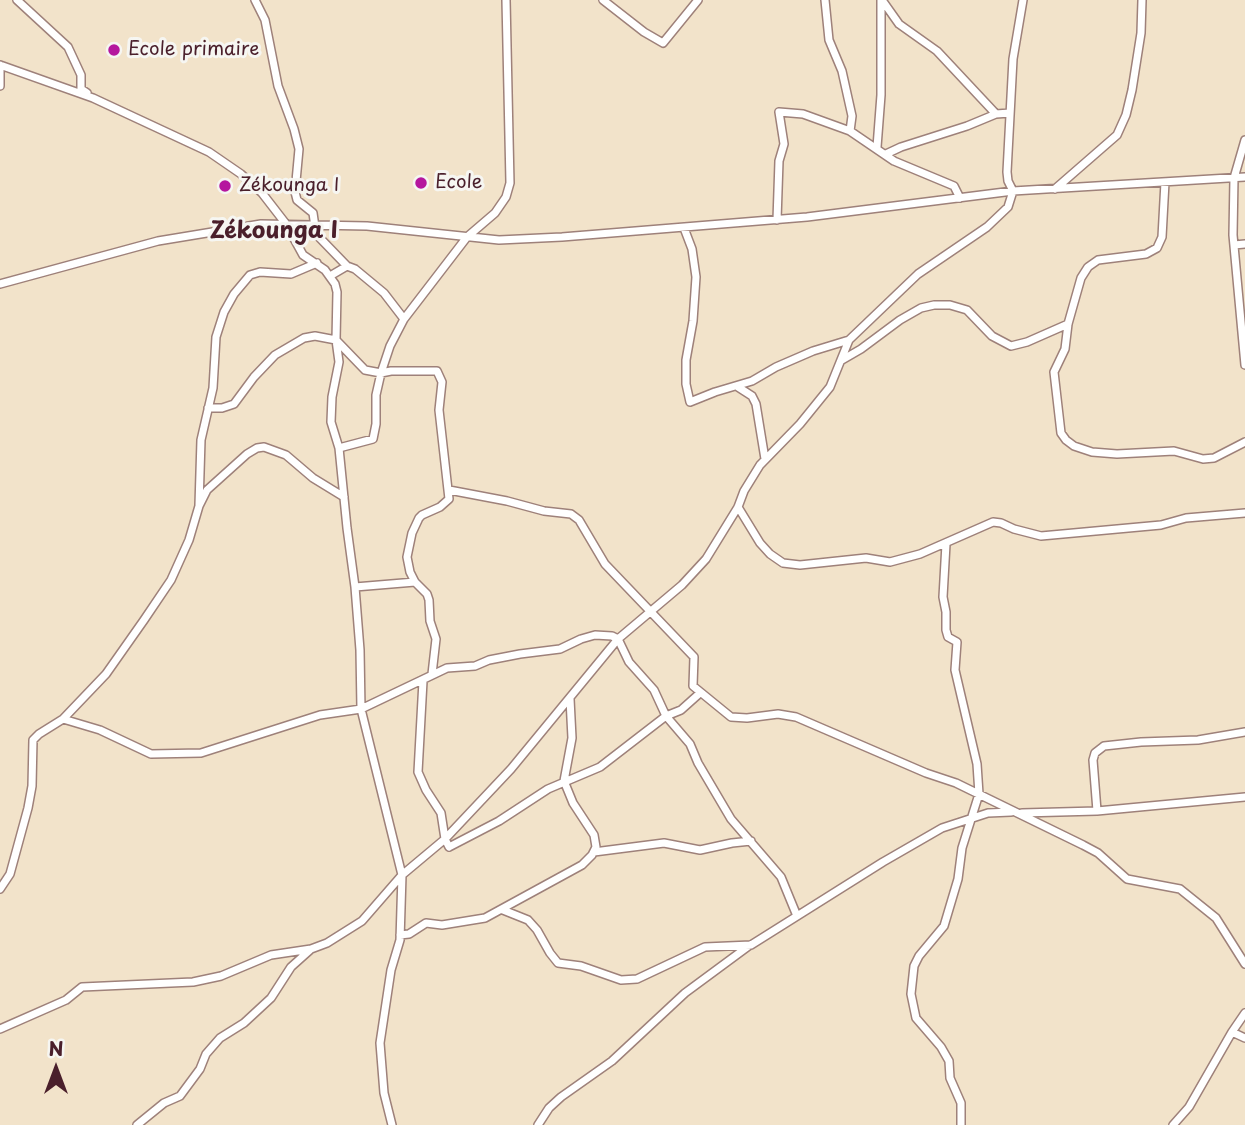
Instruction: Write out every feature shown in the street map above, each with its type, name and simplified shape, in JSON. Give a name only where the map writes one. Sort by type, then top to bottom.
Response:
[{"type":"street","points":[[18,0],[68,47],[81,75],[81,89],[93,97]]},
{"type":"street","points":[[255,0],[265,20],[278,86],[299,149],[296,197],[313,213],[316,234],[347,266],[384,293],[404,319]]},
{"type":"street","points":[[339,448],[373,439],[376,395],[381,373],[390,346],[404,319],[467,237],[495,213],[506,197],[510,183],[506,0]]},
{"type":"street","points":[[603,0],[644,32],[663,43],[695,1]]},
{"type":"street","points":[[881,0],[899,24],[937,51],[996,114]]},
{"type":"street","points":[[877,147],[881,94],[881,0]]},
{"type":"street","points":[[0,1029],[65,1000],[82,986],[193,982],[221,976],[271,954],[311,949],[344,934],[362,921],[402,875],[445,839],[511,769],[618,639],[652,612],[706,559],[738,507],[750,479],[765,459],[821,400],[834,379],[849,340],[918,274],[998,219],[1008,206],[1013,191],[1007,172],[1013,59],[1023,0]]},
{"type":"street","points":[[1055,189],[1114,139],[1122,125],[1132,90],[1142,0]]},
{"type":"street","points":[[827,2],[829,40],[842,71],[852,116],[850,131]]},
{"type":"street","points":[[0,86],[0,65],[93,97],[209,152],[241,174],[262,193],[286,224],[303,254],[330,276],[337,292],[336,340],[339,368],[331,422],[339,448],[355,587],[361,709],[402,875],[400,935],[391,970],[380,1043],[384,1093],[392,1125]]},
{"type":"street","points":[[778,220],[779,161],[784,144],[779,112],[803,114],[850,131],[894,160],[954,186],[960,198]]},
{"type":"street","points":[[886,154],[996,114],[1010,113]]},
{"type":"street","points":[[1245,140],[1234,178],[1234,245],[1245,365]]},
{"type":"street","points":[[0,284],[158,241],[246,226],[367,226],[499,240],[562,237],[778,220],[1013,191],[1245,177]]},
{"type":"street","points":[[1165,181],[1162,237],[1157,248],[1146,254],[1098,260],[1088,267],[1081,278],[1065,349],[1054,372],[1061,433],[1074,446],[1092,452],[1117,454],[1174,451],[1208,459],[1245,442]]},
{"type":"street","points":[[684,228],[692,249],[696,277],[694,321],[687,360],[690,402],[737,387],[813,351],[849,340]]},
{"type":"street","points":[[1234,245],[1245,244]]},
{"type":"street","points":[[199,506],[201,440],[215,373],[216,337],[224,312],[244,279],[260,272],[291,274],[317,263]]},
{"type":"street","points":[[330,276],[347,266]]},
{"type":"street","points":[[841,360],[921,307],[950,305],[967,310],[992,336],[1011,345],[1027,342],[1069,324]]},
{"type":"street","points":[[208,408],[228,408],[234,404],[275,355],[304,338],[315,335],[336,340],[365,370],[381,373],[391,370],[437,371],[442,382],[439,410],[449,499],[422,515],[412,533],[408,561],[415,582],[427,594],[429,600],[430,621],[436,639],[432,674]]},
{"type":"street","points":[[737,387],[752,396],[756,404],[765,459]]},
{"type":"street","points":[[0,890],[10,874],[28,808],[32,786],[33,740],[63,719],[106,674],[170,580],[189,540],[199,506],[207,490],[219,477],[257,448],[273,449],[286,455],[313,478],[344,497]]},
{"type":"street","points":[[449,490],[544,511],[571,514],[582,524],[605,564],[694,657],[693,686],[731,717],[789,715],[979,794],[1098,853],[1127,879],[1180,889],[1216,918],[1245,964]]},
{"type":"street","points":[[738,507],[760,543],[783,564],[866,558],[890,562],[946,544],[993,522],[1041,537],[1161,525],[1186,518],[1245,513]]},
{"type":"street","points":[[946,544],[943,597],[946,630],[948,638],[957,642],[957,679],[977,764],[979,794],[962,848],[958,879],[944,926],[914,966],[911,994],[916,1018],[941,1047],[949,1062],[950,1078],[961,1103],[961,1125]]},
{"type":"street","points":[[355,587],[415,582]]},
{"type":"street","points":[[63,719],[100,730],[152,754],[201,753],[320,715],[361,709],[447,668],[475,666],[497,658],[560,649],[581,639],[607,635],[618,639],[629,662],[654,691],[666,716],[690,744],[720,803],[781,877],[797,916]]},
{"type":"street","points":[[423,681],[418,772],[441,813],[449,847],[564,781],[600,767],[666,716],[681,710],[700,693]]},
{"type":"street","points":[[570,699],[572,738],[564,781],[573,803],[594,835],[594,852]]},
{"type":"street","points":[[1097,811],[1093,760],[1098,750],[1104,746],[1141,741],[1198,740],[1245,732]]},
{"type":"street","points":[[538,1125],[549,1108],[561,1097],[612,1061],[685,993],[751,945],[942,828],[988,813],[1097,811],[1245,797]]},
{"type":"street","points":[[400,935],[409,934],[426,923],[442,925],[478,920],[503,910],[582,865],[594,852],[664,843],[700,850],[751,841]]},
{"type":"street","points":[[503,910],[528,920],[558,964],[581,966],[621,980],[636,979],[705,947],[751,945]]},
{"type":"street","points":[[137,1125],[164,1103],[180,1096],[200,1069],[206,1054],[220,1038],[244,1023],[271,998],[291,967],[311,949]]},
{"type":"street","points":[[1173,1125],[1189,1107],[1245,1013]]},
{"type":"street","points":[[1232,1032],[1245,1038]]},
{"type":"place","name":"Ecole primaire","points":[[114,50]]},
{"type":"place","name":"Ecole","points":[[421,183]]},
{"type":"place","name":"Zékounga I","points":[[225,186]]},
{"type":"district","name":"Zékounga I","points":[[274,232]]}]
